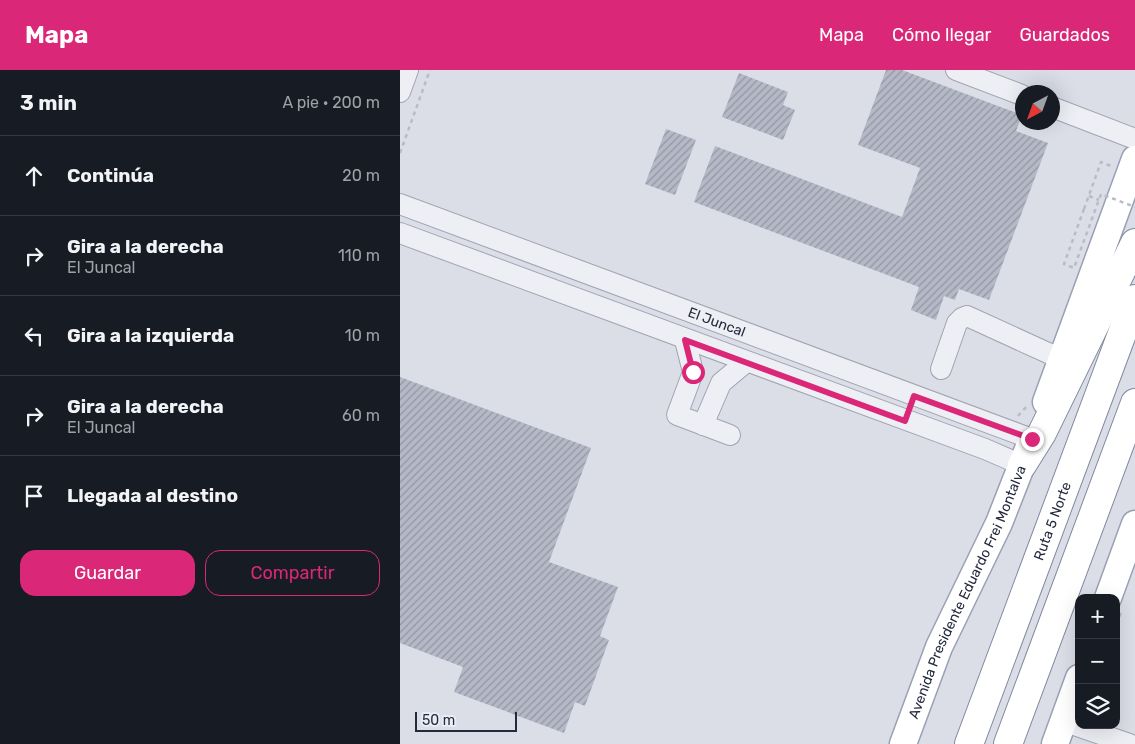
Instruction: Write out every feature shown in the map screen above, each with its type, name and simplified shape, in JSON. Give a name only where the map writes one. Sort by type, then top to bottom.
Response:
[{"type":"highway","points":[[1022,465],[1042,433],[1135,243]]},
{"type":"highway","name":"Ruta 5 Norte","points":[[969,744],[1135,299]]},
{"type":"highway","points":[[1008,744],[1135,403]]},
{"type":"main road","name":"Avenida Presidente Eduardo Frei Montalva","points":[[903,744],[947,629],[999,523],[1032,439],[1135,159]]},
{"type":"main road","points":[[1109,594],[1135,524]]},
{"type":"main road","points":[[1059,732],[1077,684]]},
{"type":"street","points":[[400,92],[408,70]]},
{"type":"street","points":[[956,70],[1015,93]]},
{"type":"street","points":[[1060,110],[1135,139]]},
{"type":"street","name":"El Juncal","points":[[400,204],[1032,439]]},
{"type":"street","name":"El Juncal","points":[[400,233],[685,340],[985,449],[1022,465]]},
{"type":"street","points":[[941,369],[957,323],[962,318],[968,316],[1062,358]]},
{"type":"street","points":[[685,340],[693,372],[677,415],[730,435]]},
{"type":"street","points":[[703,425],[721,383],[746,362]]},
{"type":"street","points":[[905,421],[914,396]]},
{"type":"street","points":[[1059,732],[1129,744]]},
{"type":"path","points":[[400,153],[430,70]]},
{"type":"path","points":[[1104,187],[1074,268],[1064,264],[1101,162],[1111,166],[1109,173]]},
{"type":"path","points":[[1101,194],[1135,207]]},
{"type":"path","points":[[1089,196],[1106,202]]},
{"type":"building","points":[[886,70],[902,70],[1015,112],[1016,131],[1048,143],[989,300],[959,289],[955,300],[944,296],[936,320],[911,310],[919,287],[694,202],[715,146],[902,217],[920,168],[858,145]]},
{"type":"building","points":[[739,73],[788,92],[783,105],[795,110],[783,140],[722,117]]},
{"type":"building","points":[[666,129],[696,140],[675,195],[645,184]]},
{"type":"building","points":[[400,377],[591,448],[549,562],[618,587],[600,636],[609,640],[585,706],[575,702],[564,733],[454,692],[463,667],[400,643]]},
{"type":"route","points":[[693,372],[685,340],[905,421],[914,396],[1032,439]]}]
